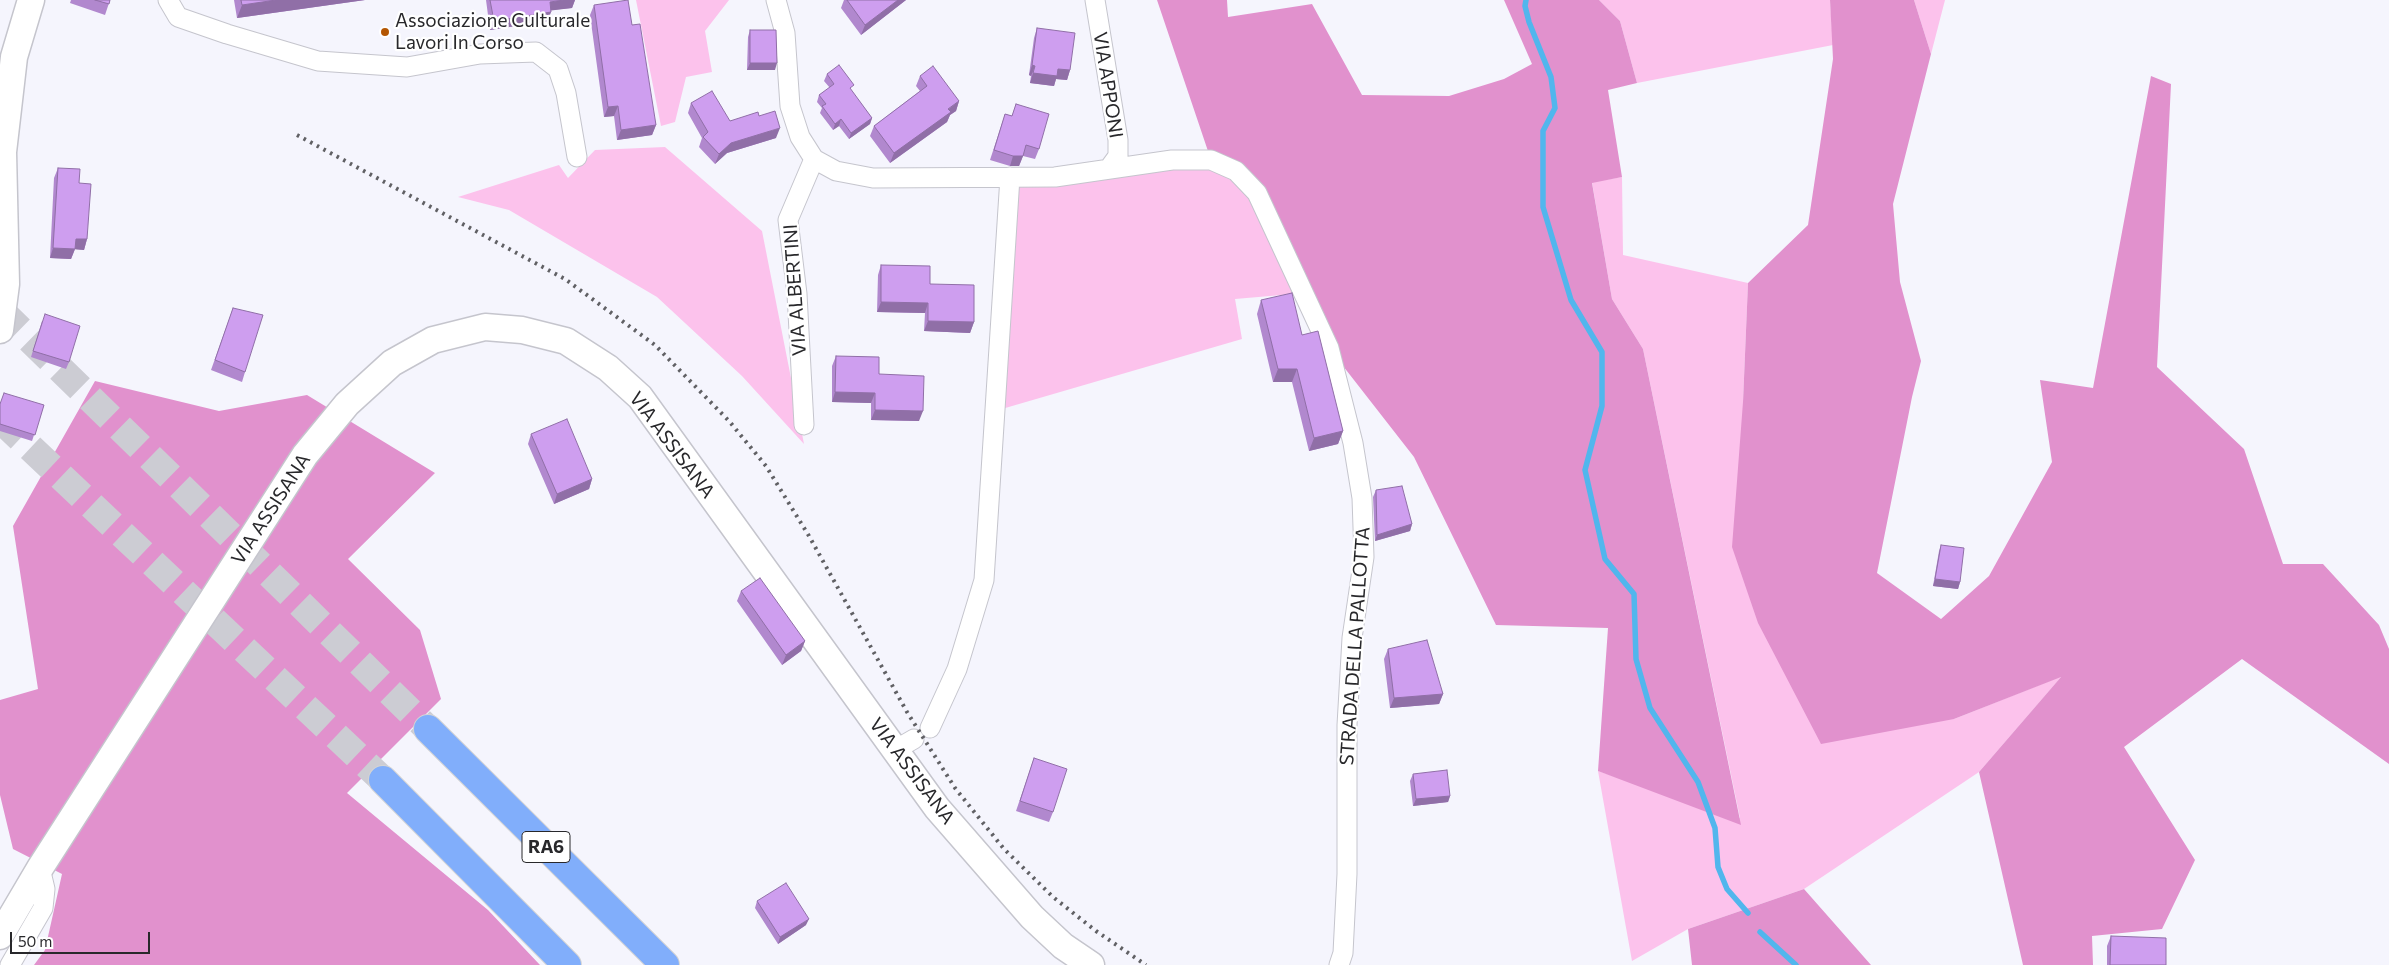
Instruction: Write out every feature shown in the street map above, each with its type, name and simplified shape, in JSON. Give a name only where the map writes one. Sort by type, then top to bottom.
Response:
[{"type":"highway","name":"RA6","points":[[428,729],[665,965]]},
{"type":"highway","points":[[383,780],[567,965]]},
{"type":"main road","points":[[0,330],[6,284],[3,152],[14,57],[31,0]]},
{"type":"main road","name":"VIA ASSISANA","points":[[0,936],[40,868],[305,455],[347,404],[392,363],[433,340],[485,327],[522,330],[566,341],[608,368],[640,397],[904,745],[937,808],[1005,888],[1064,946],[1091,965]]},
{"type":"street","points":[[168,0],[178,17],[227,34],[318,61],[407,67],[480,54],[536,52],[558,69],[566,93],[577,157]]},
{"type":"street","points":[[776,0],[785,33],[790,106],[800,137],[814,160]]},
{"type":"street","name":"VIA APPONI","points":[[1095,0],[1118,140],[1118,156],[1110,167]]},
{"type":"street","name":"STRADA DELLA PALLOTTA","points":[[814,160],[836,172],[873,178],[1055,177],[1110,167],[1172,160],[1211,160],[1236,171],[1257,193],[1329,348],[1353,443],[1362,498],[1364,557],[1352,638],[1347,725],[1347,874],[1343,953],[1339,965]]},
{"type":"street","name":"VIA ALBERTINI","points":[[804,425],[798,294],[788,220],[814,160]]},
{"type":"street","points":[[930,728],[957,669],[984,580],[1010,177]]},
{"type":"street","points":[[10,965],[43,908],[45,889],[40,868]]},
{"type":"shaded area","points":[[636,0],[729,0],[705,31],[712,72],[686,77],[675,122],[661,126]]},
{"type":"shaded area","points":[[1157,0],[1227,0],[1228,17],[1312,4],[1362,95],[1449,96],[1504,79],[1532,64],[1504,0],[1599,0],[1620,21],[1637,83],[1608,90],[1622,177],[1592,183],[1612,299],[1643,349],[1741,825],[1598,771],[1608,628],[1496,625],[1414,457],[1329,348],[1257,193],[1211,160]]},
{"type":"shaded area","points":[[1599,0],[1830,0],[1833,45],[1637,83],[1620,21]]},
{"type":"shaded area","points":[[1830,0],[1914,0],[1931,54],[1893,204],[1900,282],[1921,361],[1877,573],[1941,619],[1989,576],[2052,462],[2040,380],[2093,388],[2151,76],[2171,84],[2157,367],[2244,449],[2283,564],[2323,564],[2379,625],[2389,649],[2389,764],[2242,659],[2124,747],[2195,860],[2162,929],[2092,936],[2093,965],[2023,965],[1979,772],[2061,677],[1954,719],[1821,744],[1758,623],[1732,547],[1743,402],[1748,283],[1808,225],[1833,59]]},
{"type":"shaded area","points":[[1914,0],[1945,0],[1931,54]]},
{"type":"shaded area","points":[[665,147],[762,231],[804,444],[742,376],[657,297],[509,210],[458,197],[559,165],[568,178],[595,150]]},
{"type":"shaded area","points":[[1172,160],[1236,171],[1305,293],[1235,299],[1242,339],[995,411],[1010,177]]},
{"type":"shaded area","points":[[1622,177],[1623,255],[1748,283],[1743,402],[1954,719],[2062,676],[1979,772],[1804,889],[1688,929],[1632,961],[1598,771],[1740,818],[1643,349],[1612,299],[1592,182]]},
{"type":"shaded area","points":[[95,381],[219,411],[307,395],[435,473],[348,559],[420,630],[441,699],[347,793],[488,910],[540,965],[34,965],[45,950],[62,874],[13,849],[0,795],[0,700],[38,689],[13,526]]},
{"type":"shaded area","points":[[1804,889],[1871,965],[1692,965],[1688,929]]},
{"type":"building","points":[[95,0],[110,0],[109,4]]},
{"type":"building","points":[[241,0],[276,0],[242,5]]},
{"type":"building","points":[[490,0],[564,0],[550,2],[551,12],[494,21]]},
{"type":"building","points":[[628,0],[632,25],[640,24],[656,125],[621,130],[618,106],[608,107],[594,5]]},
{"type":"building","points":[[847,0],[898,0],[865,25]]},
{"type":"building","points":[[1037,28],[1075,33],[1070,70],[1058,69],[1057,76],[1033,73],[1035,66],[1032,65]]},
{"type":"building","points":[[750,30],[776,30],[777,63],[750,63]]},
{"type":"building","points":[[839,65],[854,85],[850,88],[872,118],[851,133],[841,119],[835,124],[822,106],[826,104],[819,95],[834,84],[827,74]]},
{"type":"building","points":[[933,66],[959,101],[948,109],[951,112],[894,153],[874,126],[927,86],[920,76]]},
{"type":"building","points":[[712,91],[730,121],[758,112],[759,116],[775,111],[780,128],[731,143],[719,154],[703,137],[708,132],[691,103]]},
{"type":"building","points":[[1016,104],[1049,114],[1039,149],[1026,145],[1023,156],[1013,156],[994,150],[1005,114],[1012,116]]},
{"type":"building","points":[[58,168],[80,169],[79,183],[91,184],[87,239],[76,239],[75,249],[53,248]]},
{"type":"building","points":[[881,265],[930,266],[930,284],[974,285],[974,322],[928,321],[928,303],[881,302]]},
{"type":"building","points":[[1292,293],[1302,335],[1318,331],[1343,431],[1314,438],[1297,369],[1278,369],[1261,300]]},
{"type":"building","points":[[233,308],[263,315],[245,372],[215,360]]},
{"type":"building","points":[[45,314],[80,326],[69,362],[33,351]]},
{"type":"building","points":[[836,356],[879,357],[879,374],[924,376],[923,411],[875,410],[875,393],[835,392]]},
{"type":"building","points":[[4,393],[44,405],[35,435],[0,424],[0,404]]},
{"type":"building","points":[[567,419],[592,479],[557,494],[531,434]]},
{"type":"building","points":[[1402,486],[1412,524],[1377,535],[1376,490]]},
{"type":"building","points":[[1941,545],[1964,548],[1960,582],[1935,579]]},
{"type":"building","points":[[760,578],[805,641],[786,655],[741,591]]},
{"type":"building","points":[[1427,640],[1443,694],[1394,698],[1388,649]]},
{"type":"building","points":[[1034,758],[1067,769],[1053,812],[1020,801]]},
{"type":"building","points":[[1447,770],[1450,796],[1416,799],[1413,774]]},
{"type":"building","points":[[786,883],[809,919],[780,937],[757,901]]},
{"type":"building","points":[[2111,936],[2166,938],[2166,965],[2110,965]]},
{"type":"waterway","points":[[1526,0],[1525,6],[1529,22],[1551,77],[1555,108],[1543,131],[1543,207],[1571,300],[1602,352],[1602,406],[1585,470],[1605,559],[1634,594],[1636,659],[1650,708],[1698,782],[1715,828],[1718,867],[1727,889],[1748,913]]},
{"type":"waterway","points":[[1760,932],[1796,965]]},
{"type":"tunnel","points":[[0,310],[428,729]]},
{"type":"tunnel","points":[[0,419],[383,780]]},
{"type":"railway","points":[[297,135],[565,279],[655,345],[729,421],[766,466],[809,536],[907,712],[955,788],[1004,849],[1053,897],[1096,931],[1146,965]]},
{"type":"place","name":"Associazione Culturale Lavori In Corso","points":[[385,32]]}]
